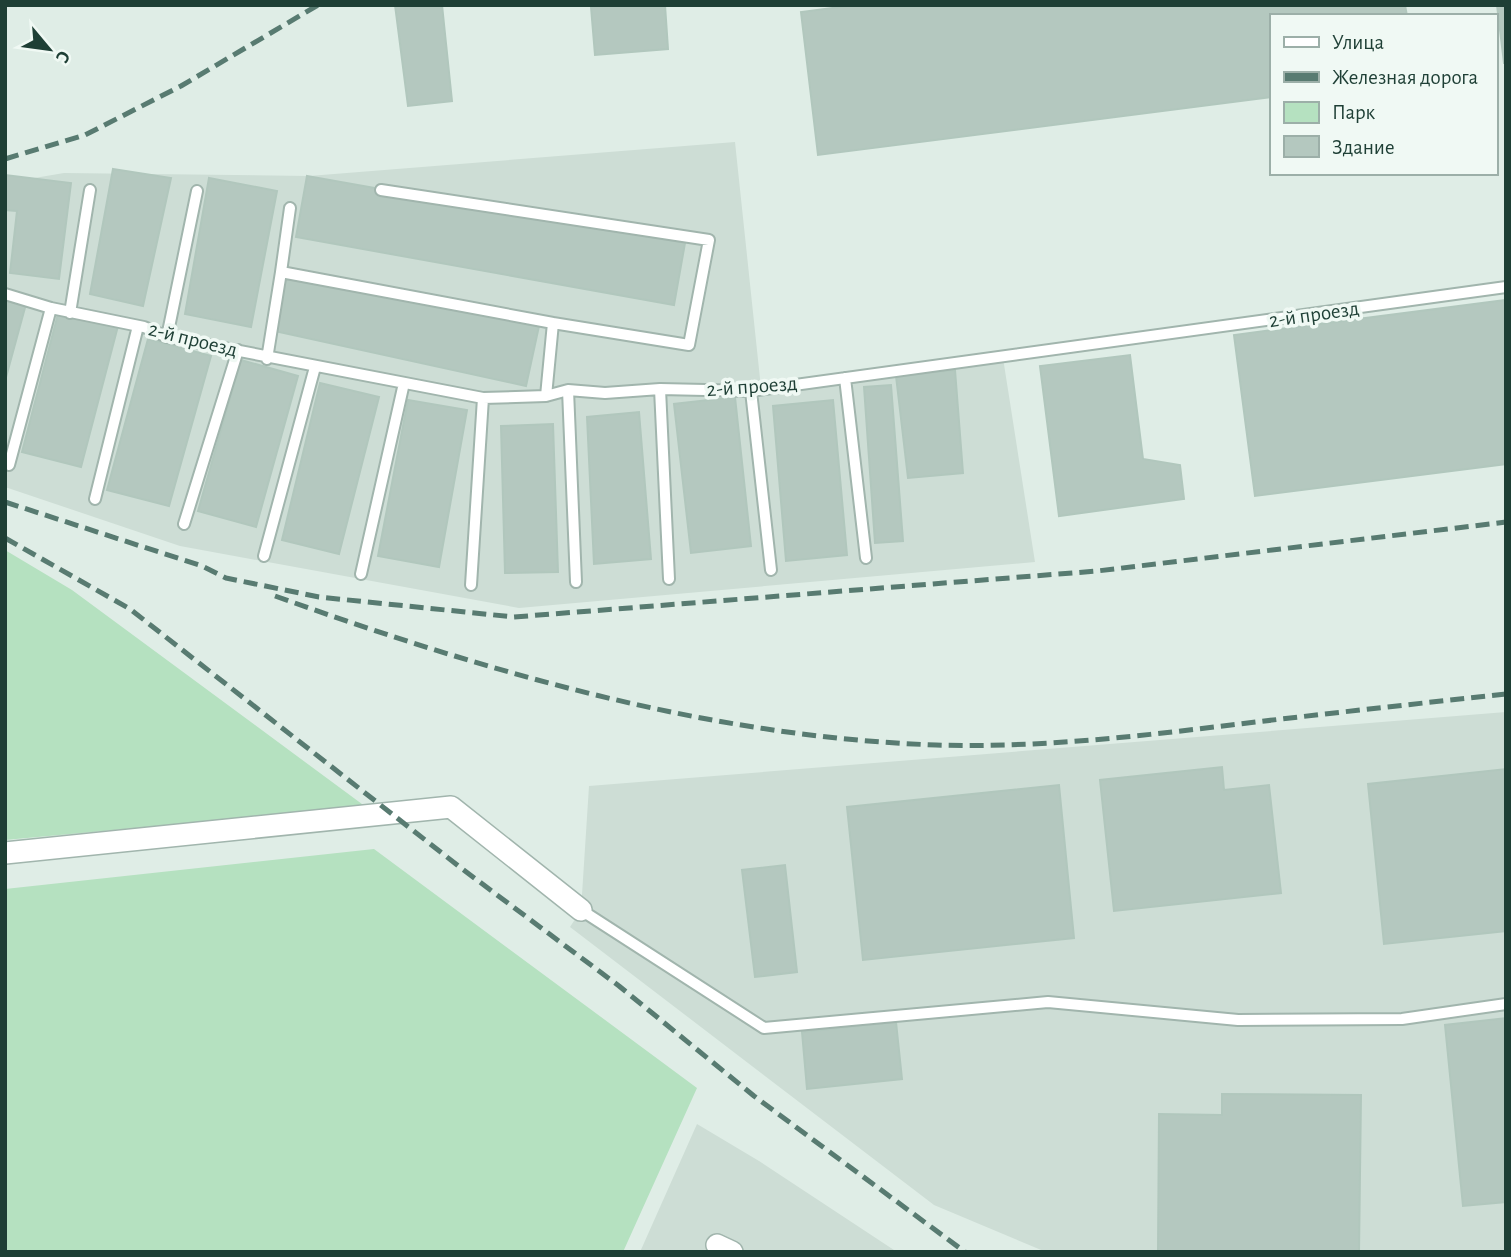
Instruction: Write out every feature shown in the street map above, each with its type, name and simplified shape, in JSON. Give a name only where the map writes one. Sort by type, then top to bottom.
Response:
[{"type":"street","points":[[5,853],[451,807],[581,910]]},
{"type":"lane","points":[[70,313],[90,190]]},
{"type":"lane","points":[[281,272],[553,323],[688,345],[709,240],[381,190]]},
{"type":"lane","points":[[167,337],[197,191]]},
{"type":"lane","points":[[267,359],[290,208]]},
{"type":"lane","name":"2-й проезд","points":[[5,294],[51,309],[138,326],[167,337],[238,350],[267,359],[484,398],[546,396],[568,390],[605,393],[660,389],[751,391],[1506,287]]},
{"type":"lane","points":[[9,465],[51,309]]},
{"type":"lane","points":[[546,396],[553,323]]},
{"type":"lane","points":[[95,499],[138,326]]},
{"type":"lane","points":[[184,524],[238,350]]},
{"type":"lane","points":[[264,556],[315,367]]},
{"type":"lane","points":[[845,378],[866,558]]},
{"type":"lane","points":[[361,574],[404,383]]},
{"type":"lane","points":[[660,389],[669,579]]},
{"type":"lane","points":[[568,390],[576,582]]},
{"type":"lane","points":[[751,391],[771,570]]},
{"type":"lane","points":[[471,585],[484,398]]},
{"type":"lane","points":[[581,910],[764,1028],[1048,1002],[1238,1020],[1402,1019],[1506,1004]]},
{"type":"shaded area","points":[[735,142],[761,388],[1003,358],[1035,562],[519,608],[180,546],[5,487],[5,183],[64,173],[309,176]]},
{"type":"shaded area","points":[[1506,712],[1506,1250],[1046,1252],[934,1205],[570,927],[581,910],[589,786]]},
{"type":"shaded area","points":[[697,1124],[759,1161],[897,1252],[640,1252]]},
{"type":"green space","points":[[5,550],[72,590],[366,807],[5,840]]},
{"type":"green space","points":[[374,849],[697,1088],[623,1252],[5,1252],[5,889]]},
{"type":"building","points":[[395,5],[442,5],[452,101],[408,106]]},
{"type":"building","points":[[665,5],[668,49],[595,55],[591,7]]},
{"type":"building","points":[[855,5],[1405,5],[1407,14],[1270,14],[1270,97],[818,155],[801,12]]},
{"type":"building","points":[[1497,5],[1506,5],[1506,63],[1504,63]]},
{"type":"building","points":[[113,169],[171,178],[143,306],[90,294]]},
{"type":"building","points":[[5,175],[71,183],[59,279],[10,273],[17,211],[5,210]]},
{"type":"building","points":[[307,176],[685,243],[674,305],[296,237]]},
{"type":"building","points":[[209,178],[277,191],[251,327],[185,314]]},
{"type":"building","points":[[283,274],[539,326],[526,386],[270,330]]},
{"type":"building","points":[[5,299],[26,304],[5,381]]},
{"type":"building","points":[[1506,300],[1506,464],[1255,496],[1234,335]]},
{"type":"building","points":[[59,310],[118,326],[81,467],[22,452]]},
{"type":"building","points":[[148,339],[211,356],[169,506],[107,490]]},
{"type":"building","points":[[1130,355],[1143,459],[1180,465],[1184,499],[1059,516],[1040,366]]},
{"type":"building","points":[[241,360],[298,376],[256,527],[198,511]]},
{"type":"building","points":[[955,370],[963,473],[908,478],[896,376]]},
{"type":"building","points":[[320,383],[379,397],[339,554],[282,540]]},
{"type":"building","points":[[891,385],[903,541],[875,543],[864,387]]},
{"type":"building","points":[[735,397],[751,546],[691,553],[674,404]]},
{"type":"building","points":[[408,400],[467,410],[439,567],[378,556]]},
{"type":"building","points":[[833,400],[847,555],[786,561],[773,406]]},
{"type":"building","points":[[639,412],[651,559],[594,564],[587,417]]},
{"type":"building","points":[[553,424],[558,572],[505,573],[501,426]]},
{"type":"building","points":[[1222,767],[1224,790],[1269,785],[1281,893],[1114,911],[1100,780]]},
{"type":"building","points":[[1506,769],[1506,931],[1384,944],[1368,784]]},
{"type":"building","points":[[1059,785],[1074,938],[863,960],[847,807]]},
{"type":"building","points":[[785,865],[797,972],[755,977],[742,870]]},
{"type":"building","points":[[1506,1018],[1506,1202],[1463,1206],[1445,1025]]},
{"type":"building","points":[[896,1022],[902,1079],[807,1089],[802,1032]]},
{"type":"building","points":[[1222,1094],[1361,1095],[1359,1252],[1158,1251],[1159,1114],[1222,1115]]},
{"type":"railway","points":[[5,159],[85,135],[181,86],[318,5]]},
{"type":"railway","points":[[5,502],[202,566],[226,578],[319,597],[514,617],[1097,571],[1506,522]]},
{"type":"railway","points":[[5,538],[130,609],[461,868],[619,986],[754,1096],[965,1252]]},
{"type":"railway","points":[[275,596],[436,650],[600,696],[766,729],[851,739],[936,745],[1084,741],[1506,694]]}]
